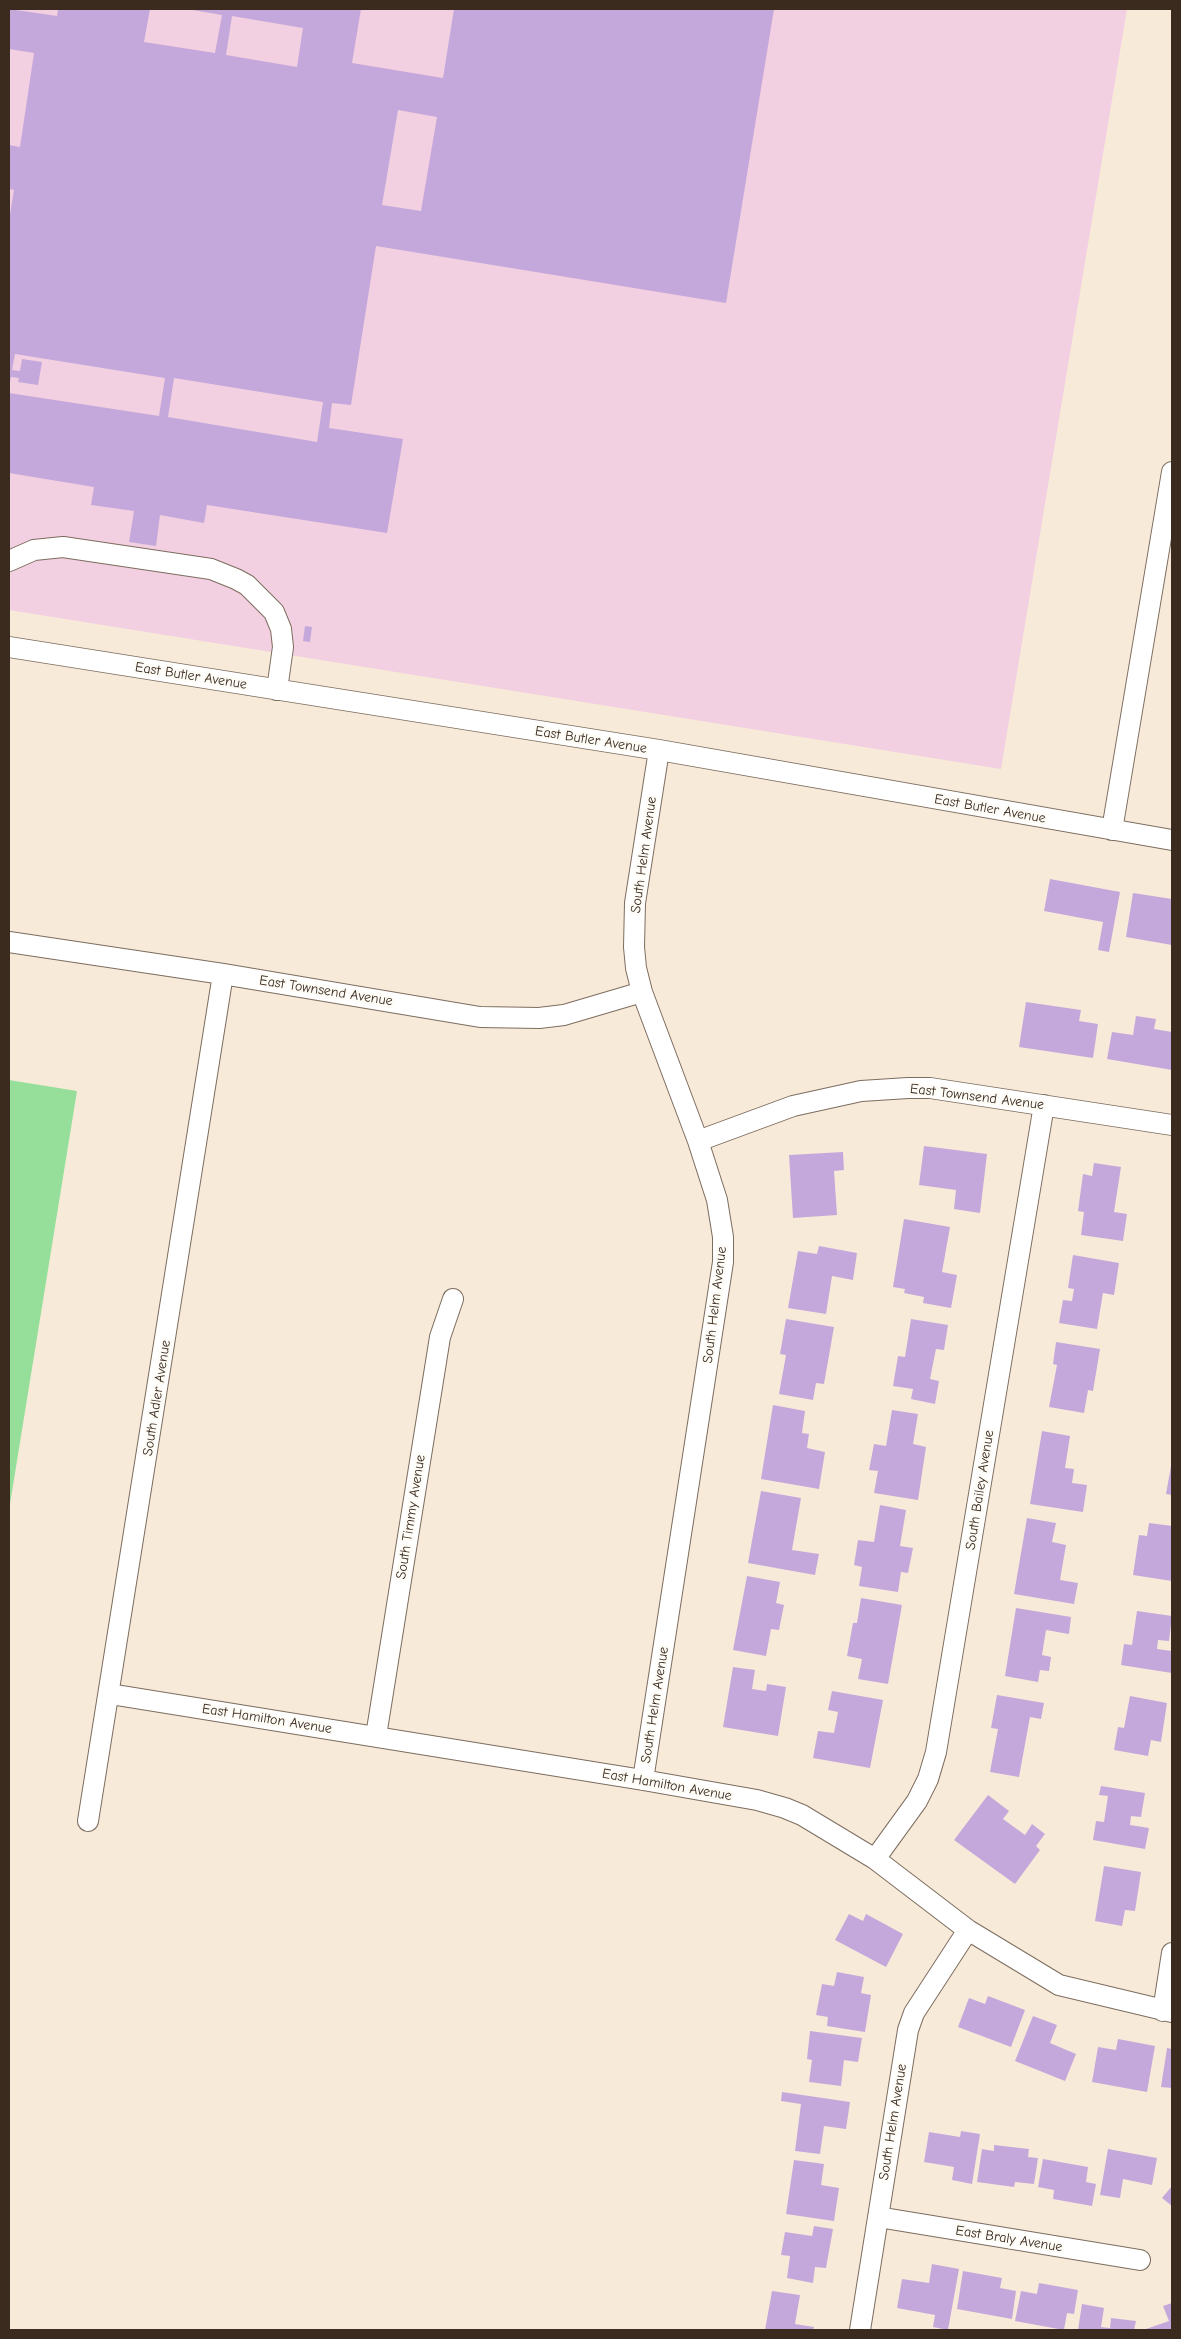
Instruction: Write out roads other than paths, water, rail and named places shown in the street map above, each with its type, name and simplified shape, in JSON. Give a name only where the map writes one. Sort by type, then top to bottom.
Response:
[{"type":"street","points":[[1112,830],[1168,526],[1172,472]]},
{"type":"street","points":[[9,561],[34,550],[63,546],[197,567],[230,576],[257,594],[274,612],[281,629],[283,647],[277,690]]},
{"type":"street","name":"East Butler Avenue","points":[[9,647],[659,750],[1172,840]]},
{"type":"street","name":"South Helm Avenue","points":[[643,1780],[723,1262],[723,1237],[717,1200],[698,1141],[642,992],[634,947],[635,903],[659,750]]},
{"type":"street","name":"East Townsend Avenue","points":[[9,942],[224,974],[480,1017],[509,1018],[564,1015],[642,992]]},
{"type":"street","name":"South Adler Avenue","points":[[88,1822],[224,974]]},
{"type":"street","name":"East Townsend Avenue","points":[[698,1141],[793,1106],[861,1091],[930,1088],[1172,1125]]},
{"type":"street","name":"South Bailey Avenue","points":[[875,1859],[918,1801],[928,1779],[936,1752],[1044,1105]]},
{"type":"street","name":"South Timmy Avenue","points":[[376,1736],[440,1337],[453,1299]]},
{"type":"street","name":"East Hamilton Avenue","points":[[110,1694],[643,1780],[757,1800],[785,1808],[802,1815],[875,1859],[968,1930],[1059,1985],[1167,2012]]},
{"type":"street","name":"South Helm Avenue","points":[[860,2330],[908,2030],[914,2013],[968,1930]]},
{"type":"street","points":[[1167,2012],[1172,1953]]},
{"type":"street","name":"East Braly Avenue","points":[[878,2217],[1140,2260]]}]
